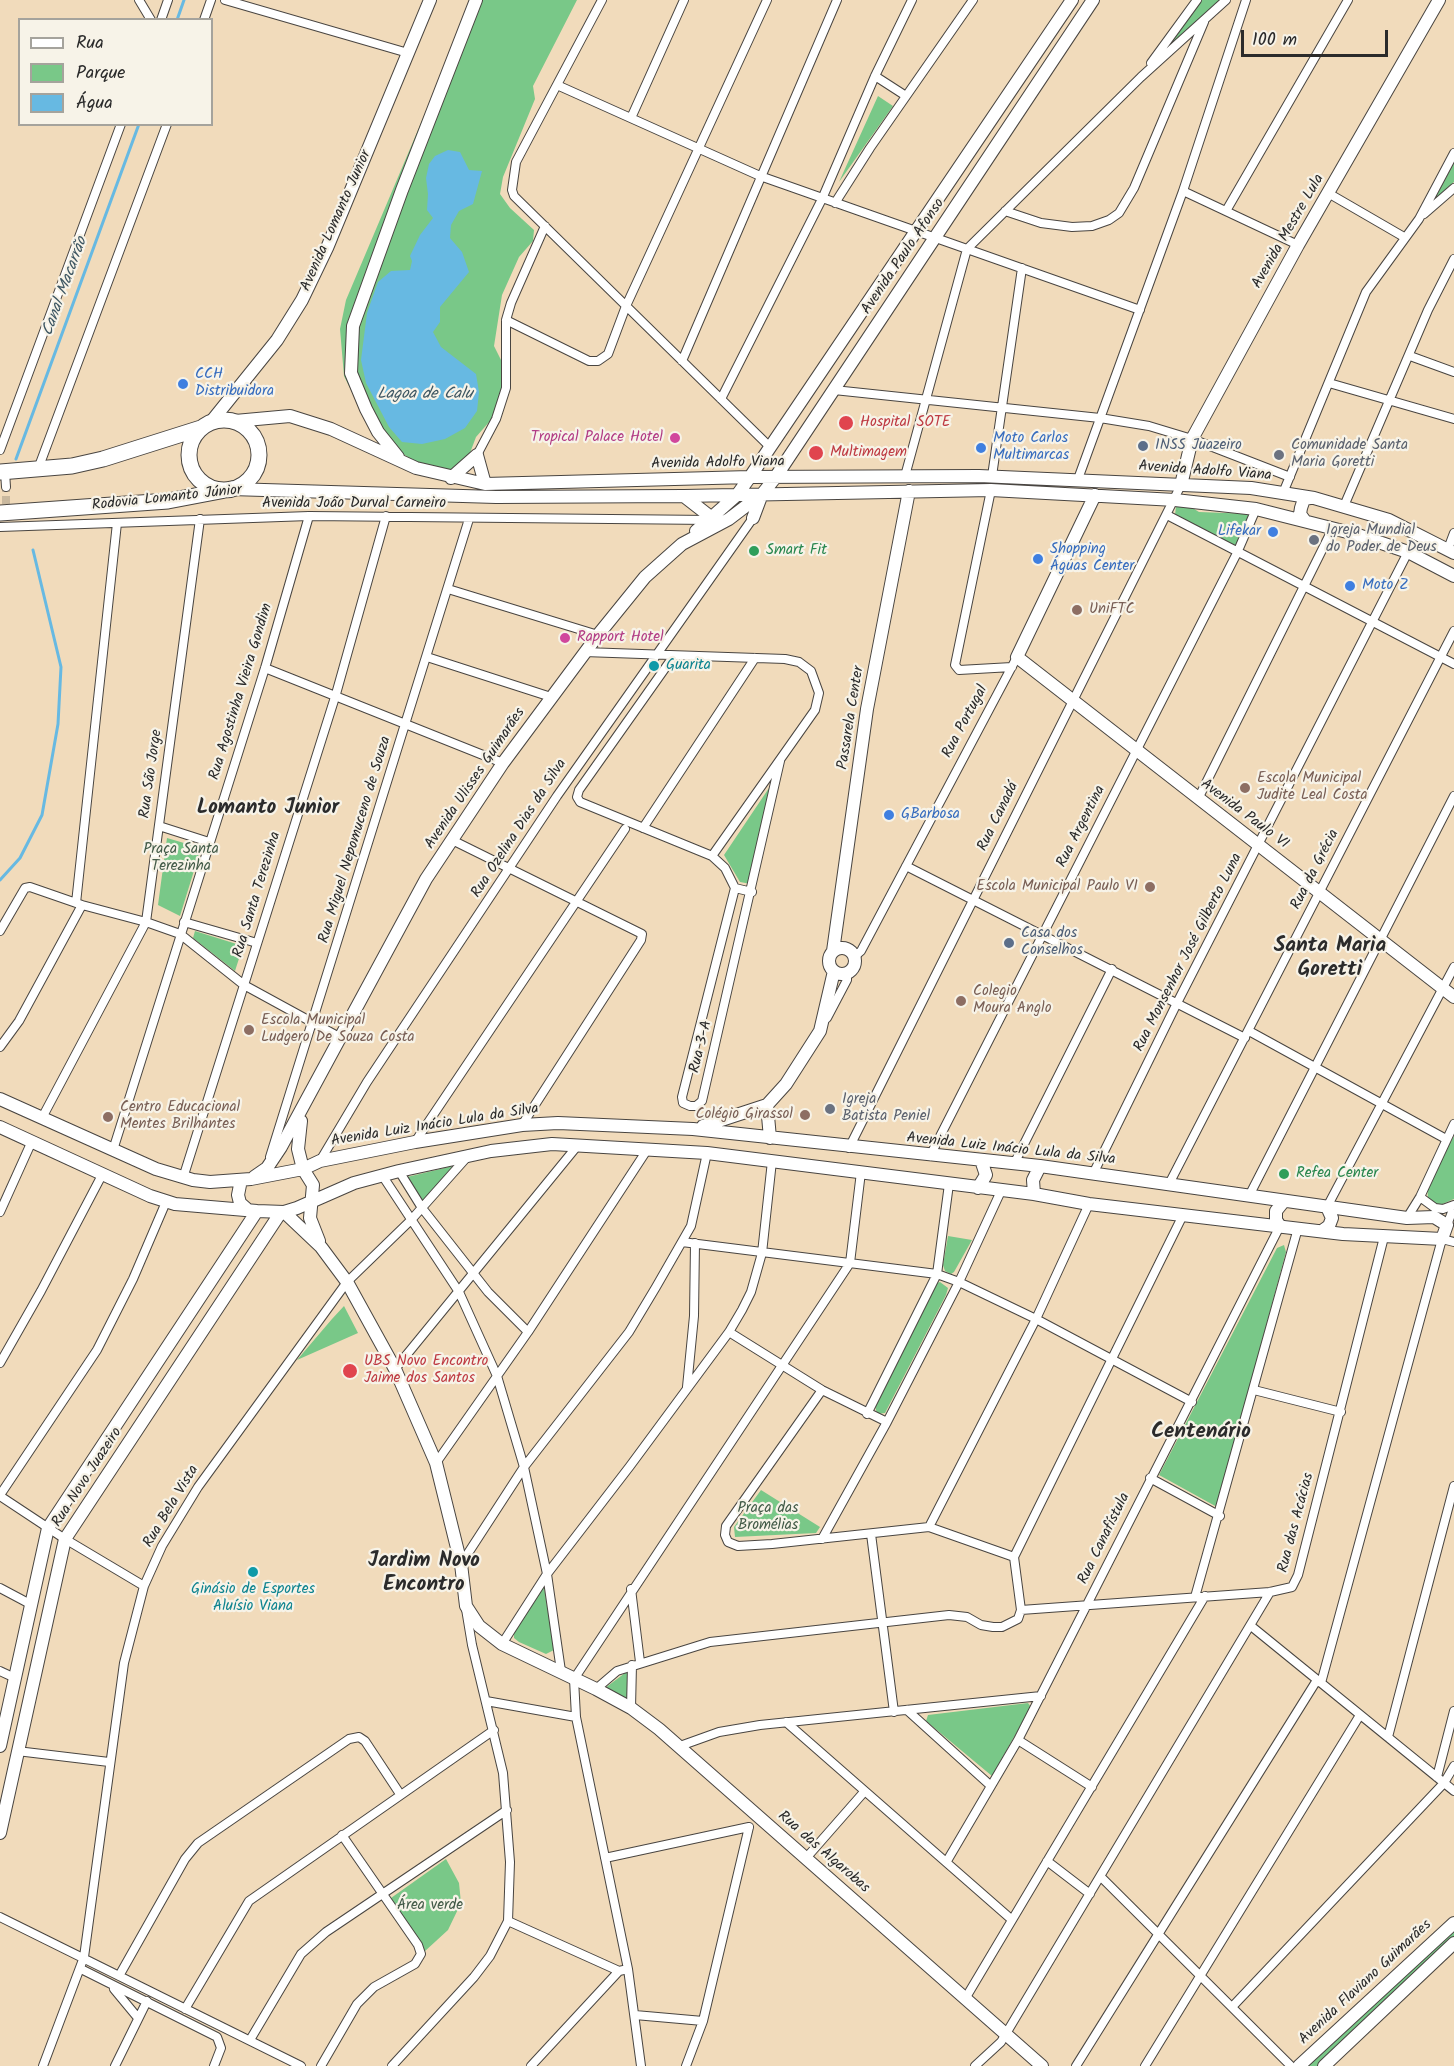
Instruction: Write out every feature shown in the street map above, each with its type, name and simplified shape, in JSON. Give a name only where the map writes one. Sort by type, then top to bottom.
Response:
[{"type":"highway","points":[[4,477],[103,459],[206,425],[223,420],[235,421],[254,435],[259,458],[250,478],[231,489],[210,487],[194,472],[190,449],[194,438],[206,425]]},
{"type":"highway","name":"Rodovia Lomanto Júnior","points":[[3,521],[168,501],[231,489]]},
{"type":"street","points":[[138,0],[150,18]]},
{"type":"street","points":[[162,18],[168,0]]},
{"type":"street","points":[[205,18],[211,0]]},
{"type":"street","points":[[225,0],[408,53]]},
{"type":"street","name":"Avenida Lomanto Junior","points":[[206,425],[277,340],[302,300],[327,248],[429,0]]},
{"type":"street","points":[[399,458],[370,417],[351,373],[353,326],[402,190],[476,0]]},
{"type":"street","points":[[602,0],[516,162],[512,190],[545,226],[771,448],[772,457],[776,461],[786,460]]},
{"type":"street","points":[[631,118],[684,0]]},
{"type":"street","points":[[507,320],[589,361],[603,360],[608,354],[626,306],[767,0]]},
{"type":"street","points":[[682,361],[837,0]]},
{"type":"street","points":[[721,399],[822,199],[875,76],[912,0]]},
{"type":"street","points":[[835,203],[973,0]]},
{"type":"street","name":"Avenida Paulo Afonso","points":[[682,543],[737,495],[771,448],[1072,0]]},
{"type":"street","name":"Avenida Paulo Afonso","points":[[729,519],[763,493],[775,478],[1093,0]]},
{"type":"street","points":[[1141,76],[1197,0]]},
{"type":"street","points":[[905,476],[967,249],[1141,76],[1226,0]]},
{"type":"street","points":[[1078,479],[1183,191],[1246,0]]},
{"type":"street","points":[[1226,211],[1348,0]]},
{"type":"street","name":"Avenida Mestre Lula","points":[[1181,485],[1192,439],[1298,245],[1439,0]]},
{"type":"street","points":[[1005,211],[1041,223],[1072,227],[1092,226],[1109,220],[1119,213],[1134,188],[1206,18]]},
{"type":"street","points":[[875,76],[906,96]]},
{"type":"street","points":[[557,85],[760,176],[1140,310]]},
{"type":"street","points":[[0,450],[120,126]]},
{"type":"street","points":[[38,469],[166,126]]},
{"type":"street","points":[[1419,219],[1454,153]]},
{"type":"street","points":[[1283,493],[1366,292],[1419,219],[1454,188]]},
{"type":"street","points":[[1183,191],[1298,245]]},
{"type":"street","points":[[1328,193],[1404,237]]},
{"type":"street","points":[[451,478],[477,455],[496,419],[506,388],[507,320],[545,226]]},
{"type":"street","points":[[1344,506],[1453,263]]},
{"type":"street","points":[[992,476],[1022,268]]},
{"type":"street","points":[[1410,356],[1454,372]]},
{"type":"street","points":[[1329,383],[1454,419]]},
{"type":"street","points":[[834,390],[1100,418],[1149,426],[1192,439],[1290,477]]},
{"type":"street","name":"Avenida Adolfo Viana","points":[[235,421],[255,417],[290,416],[332,429],[399,458],[416,468],[451,478],[485,484],[750,477],[992,476],[1221,486],[1283,493],[1344,506],[1389,520],[1451,551]]},
{"type":"street","points":[[477,455],[485,484]]},
{"type":"street","name":"Rua Canadá","points":[[849,1148],[1181,485]]},
{"type":"street","name":"Rodovia Lomanto Júnior","points":[[231,489],[298,492]]},
{"type":"street","points":[[991,489],[955,666],[959,670],[1014,662]]},
{"type":"street","name":"Avenida Adolfo Viana","points":[[298,492],[360,491],[496,497],[684,496],[991,489],[1175,500],[1256,509],[1333,528],[1408,552],[1450,572]]},
{"type":"street","name":"Passarela Center","points":[[833,951],[867,709],[909,491]]},
{"type":"street","points":[[753,518],[763,493]]},
{"type":"street","name":"Rua Portugal","points":[[854,957],[861,951],[1014,662],[1095,495]]},
{"type":"street","points":[[684,496],[710,519]]},
{"type":"street","points":[[1305,521],[1300,514],[1300,508],[1304,500],[1310,498]]},
{"type":"street","name":"Rua Argentina","points":[[930,1155],[1237,553],[1256,509]]},
{"type":"street","points":[[1167,515],[1454,664]]},
{"type":"street","name":"Avenida João Durval Carneiro","points":[[3,521],[117,523],[309,516],[469,519],[753,518]]},
{"type":"street","name":"Rua Agostinha Vieira Gondim","points":[[113,1150],[265,668],[309,516]]},
{"type":"street","name":"Rua Santa Terezinha","points":[[183,1178],[336,694],[386,516]]},
{"type":"street","name":"Rua Ozelina Dias da Silva","points":[[320,1161],[367,1082],[557,796],[753,518]]},
{"type":"street","name":"Rua São Jorge","points":[[43,1116],[146,922],[200,519]]},
{"type":"street","name":"Rua Miguel Nepomuceno de Souza","points":[[267,1168],[428,657],[469,519]]},
{"type":"street","name":"Avenida Ulisses Guimarães","points":[[307,1102],[425,882],[502,763],[598,635],[645,577],[682,543],[729,519]]},
{"type":"street","points":[[0,1047],[19,1022],[79,904],[117,523]]},
{"type":"street","points":[[1198,799],[1306,588],[1333,528]]},
{"type":"street","points":[[1451,551],[1454,533]]},
{"type":"street","name":"Rua Monsenhor José Gilberto Luna","points":[[1093,1174],[1177,1003],[1260,845],[1408,552]]},
{"type":"street","points":[[448,589],[598,635]]},
{"type":"street","name":"Rua da Grécia","points":[[1169,1184],[1454,631]]},
{"type":"street","points":[[585,652],[673,657],[785,659],[800,663],[811,671],[819,693],[815,710],[712,856]]},
{"type":"street","points":[[428,657],[551,697]]},
{"type":"street","points":[[673,657],[577,795],[580,802],[712,856],[725,867],[735,888],[752,892]]},
{"type":"street","points":[[643,828],[755,658]]},
{"type":"street","name":"Avenida Paulo VI","points":[[1014,662],[1073,699],[1198,799],[1454,996]]},
{"type":"street","points":[[265,668],[336,694],[502,763]]},
{"type":"street","name":"Rua 3-A","points":[[735,888],[682,1097],[683,1103],[690,1106],[696,1106],[702,1101],[752,892],[780,761]]},
{"type":"street","points":[[1249,1196],[1454,796]]},
{"type":"street","points":[[159,826],[209,842]]},
{"type":"street","points":[[416,1142],[625,829]]},
{"type":"street","points":[[452,840],[640,933],[642,938],[522,1125]]},
{"type":"street","points":[[906,866],[1177,1003],[1313,1068],[1446,1139]]},
{"type":"street","points":[[0,931],[25,888],[33,887],[79,904],[146,922],[180,934],[244,985],[341,1038]]},
{"type":"street","points":[[184,922],[257,943]]},
{"type":"street","points":[[844,948],[854,957],[853,966],[840,971],[829,960],[833,951],[844,948]]},
{"type":"street","points":[[1322,1231],[1329,1226],[1332,1218],[1328,1207],[1454,968]]},
{"type":"street","points":[[1014,1164],[1112,969]]},
{"type":"street","points":[[693,1129],[767,1105],[798,1066],[820,1031],[840,971]]},
{"type":"street","name":"Avenida Luiz Inácio Lula da Silva","points":[[0,1099],[43,1116],[113,1150],[183,1178],[210,1182],[246,1180],[303,1168],[320,1161],[416,1142],[522,1125],[558,1123],[693,1129],[849,1148],[1040,1166],[1407,1218],[1434,1217],[1447,1225]]},
{"type":"street","points":[[252,1210],[240,1203],[238,1195],[246,1180],[267,1168],[307,1102]]},
{"type":"street","points":[[307,1102],[297,1139],[303,1168],[313,1185],[310,1218],[321,1247]]},
{"type":"street","points":[[767,1105],[771,1138]]},
{"type":"street","points":[[1407,1218],[1420,1197],[1454,1124]]},
{"type":"street","points":[[0,1127],[166,1202],[252,1210],[283,1212],[310,1203],[354,1183],[468,1156],[526,1145],[578,1145],[707,1153],[1034,1194],[1089,1204],[1322,1231],[1448,1240]]},
{"type":"street","points":[[0,1212],[32,1141]]},
{"type":"street","points":[[395,1369],[578,1145]]},
{"type":"street","points":[[436,1463],[528,1332],[647,1150]]},
{"type":"street","points":[[461,1564],[524,1467],[629,1332],[682,1242],[697,1206],[707,1153]]},
{"type":"street","name":"Rua Bela Vista","points":[[43,2066],[84,1957],[124,1663],[144,1586],[162,1546],[198,1487],[347,1282],[411,1220],[468,1156]]},
{"type":"street","points":[[978,1188],[986,1175],[981,1160]]},
{"type":"street","points":[[502,1644],[547,1574],[729,1332],[751,1292],[762,1252],[772,1161]]},
{"type":"street","points":[[1034,1194],[1033,1180],[1040,1166]]},
{"type":"street","points":[[399,1171],[422,1208],[474,1273],[528,1332]]},
{"type":"street","points":[[641,2066],[635,2015],[623,1970],[605,1858],[576,1717],[574,1678],[631,1589],[850,1263],[861,1172]]},
{"type":"street","points":[[0,1363],[102,1175]]},
{"type":"street","points":[[382,1175],[459,1292],[497,1376],[524,1467],[547,1574],[561,1671]]},
{"type":"street","points":[[867,1414],[937,1274],[949,1184]]},
{"type":"street","points":[[822,1539],[887,1422],[959,1282],[1001,1191]]},
{"type":"street","points":[[1420,1197],[1435,1208],[1443,1209],[1454,1206]]},
{"type":"street","points":[[1280,1226],[1276,1220],[1276,1211],[1284,1201]]},
{"type":"street","points":[[144,1586],[65,1539],[0,1496],[97,1350],[133,1279],[166,1202]]},
{"type":"street","points":[[928,1527],[1036,1319],[1089,1204]]},
{"type":"street","points":[[1076,2066],[1319,1682],[1448,1240],[1447,1225],[1454,1206]]},
{"type":"street","name":"Rua Novo Juazeiro","points":[[0,1746],[48,1528],[252,1210]]},
{"type":"street","points":[[283,1212],[321,1247],[347,1282],[395,1369],[436,1463],[461,1564],[472,1645],[503,1773],[507,1810],[508,1921],[490,1956],[474,1977],[392,2066]]},
{"type":"street","name":"Rua Novo Juazeiro","points":[[0,1833],[65,1539],[283,1212]]},
{"type":"street","points":[[596,1689],[617,1671],[710,1641],[959,1615],[981,1625],[1002,1627],[1018,1619],[1021,1610],[1014,1557],[1183,1215]]},
{"type":"street","name":"Rua Canafístula","points":[[947,1861],[1018,1740],[1280,1226]]},
{"type":"street","points":[[1195,1597],[1220,1516],[1298,1228]]},
{"type":"street","name":"Rua das Acácias","points":[[1021,1610],[1270,1592],[1292,1587],[1297,1579],[1341,1412],[1384,1237]]},
{"type":"street","points":[[682,1242],[937,1274],[959,1282],[1036,1319],[1192,1402]]},
{"type":"street","points":[[687,1388],[694,1316],[695,1243]]},
{"type":"street","points":[[729,1332],[822,1390],[887,1422]]},
{"type":"street","points":[[822,1390],[726,1526],[725,1538],[738,1546],[928,1527],[1014,1557]]},
{"type":"street","points":[[1254,1390],[1341,1412]]},
{"type":"street","points":[[1150,1479],[1220,1516]]},
{"type":"street","points":[[1388,1737],[1454,1486]]},
{"type":"street","points":[[871,1534],[894,1712]]},
{"type":"street","points":[[0,1588],[32,1605]]},
{"type":"street","points":[[631,1589],[636,1664],[631,1708]]},
{"type":"street","points":[[975,2066],[1006,2033],[1270,1592]]},
{"type":"street","points":[[966,1999],[1011,1919],[1205,1596]]},
{"type":"street","name":"Rua das Algarobas","points":[[466,1606],[479,1626],[502,1644],[561,1671],[631,1708],[680,1746],[1042,2066]]},
{"type":"street","points":[[1251,1626],[1454,1791]]},
{"type":"street","points":[[0,1671],[15,1678]]},
{"type":"street","points":[[680,1746],[719,1732],[786,1722],[1041,1696]]},
{"type":"street","points":[[486,1701],[576,1717]]},
{"type":"street","points":[[907,1710],[991,1786]]},
{"type":"street","points":[[1440,1780],[1454,1711]]},
{"type":"street","points":[[1145,2066],[1360,1715]]},
{"type":"street","points":[[786,1722],[1011,1919]]},
{"type":"street","points":[[185,2009],[249,1900],[494,1730]]},
{"type":"street","points":[[119,1976],[185,1859],[198,1844],[349,1739],[359,1737],[365,1741],[400,1794]]},
{"type":"street","points":[[1018,1740],[1092,1787]]},
{"type":"street","points":[[17,1751],[109,1762]]},
{"type":"street","points":[[1232,2007],[1454,1766]]},
{"type":"street","points":[[807,1857],[864,1792]]},
{"type":"street","points":[[250,2040],[301,1954],[326,1932],[507,1810]]},
{"type":"street","points":[[686,2066],[703,2021],[749,1827],[759,1817]]},
{"type":"street","points":[[605,1858],[749,1827]]},
{"type":"street","points":[[321,2066],[357,2004],[374,1987],[415,1964],[421,1954],[342,1835]]},
{"type":"street","points":[[1047,1861],[1090,1894]]},
{"type":"street","points":[[1101,1877],[1291,2066]]},
{"type":"street","points":[[0,1917],[301,2066]]},
{"type":"street","points":[[508,1921],[623,1970]]},
{"type":"street","name":"Avenida Flaviano Guimarães","points":[[1299,2066],[1454,1923]]},
{"type":"street","name":"Avenida Flaviano Guimarães","points":[[1324,2066],[1454,1943]]},
{"type":"street","points":[[81,1969],[217,2037],[221,2048],[214,2066]]},
{"type":"street","points":[[531,2066],[623,1970]]},
{"type":"street","points":[[112,1986],[138,2018]]},
{"type":"street","points":[[115,2066],[147,2001]]},
{"type":"street","points":[[635,2015],[703,2021]]},
{"type":"green space","points":[[473,0],[577,0],[533,86],[535,99],[503,177],[500,194],[510,208],[534,230],[533,241],[519,257],[502,295],[494,346],[502,362],[503,389],[498,406],[490,421],[476,437],[467,461],[455,471],[415,462],[393,447],[361,410],[344,376],[340,329],[346,300]]},
{"type":"green space","points":[[1202,0],[1222,0],[1167,49]]},
{"type":"green space","points":[[878,96],[893,106],[839,182]]},
{"type":"green space","points":[[1454,163],[1454,182],[1434,200]]},
{"type":"green space","points":[[1176,506],[1191,507],[1199,512],[1252,514],[1237,545],[1234,545],[1175,515]]},
{"type":"green space","points":[[771,785],[751,884],[740,882],[724,855]]},
{"type":"green space","name":"Praça Santa Terezinha","points":[[167,838],[201,848],[180,916],[158,905]]},
{"type":"green space","points":[[195,931],[243,946],[235,971],[193,938]]},
{"type":"green space","points":[[1454,1136],[1454,1199],[1440,1205],[1434,1204],[1428,1198],[1427,1186]]},
{"type":"green space","points":[[453,1166],[422,1202],[407,1177]]},
{"type":"green space","points":[[948,1236],[972,1240],[951,1274],[945,1271],[943,1265]]},
{"type":"green space","points":[[1284,1245],[1286,1252],[1217,1507],[1159,1475],[1277,1248]]},
{"type":"green space","points":[[940,1282],[948,1288],[946,1295],[885,1413],[877,1414],[875,1406],[937,1283]]},
{"type":"green space","points":[[344,1306],[358,1333],[297,1360],[332,1319]]},
{"type":"green space","name":"Praça das Bromélias","points":[[761,1490],[820,1527],[816,1533],[735,1537],[734,1527]]},
{"type":"green space","points":[[544,1587],[554,1650],[546,1654],[514,1638],[514,1632]]},
{"type":"green space","points":[[629,1670],[629,1700],[605,1688]]},
{"type":"green space","points":[[1028,1703],[1031,1707],[992,1776],[926,1721],[928,1715]]},
{"type":"green space","name":"Área verde","points":[[446,1859],[459,1883],[461,1903],[448,1930],[424,1952],[391,1898]]},
{"type":"green space","points":[[1454,1925],[1454,1940],[1321,2066],[1305,2066]]},
{"type":"water","name":"Lagoa de Calu","points":[[448,150],[460,152],[469,170],[482,171],[473,204],[459,211],[451,225],[450,238],[462,252],[469,272],[440,307],[440,322],[433,332],[441,347],[476,374],[479,392],[477,411],[465,428],[445,439],[422,444],[402,442],[389,427],[366,383],[361,360],[367,313],[378,282],[391,271],[410,270],[412,261],[410,256],[420,235],[433,218],[427,210],[426,178],[429,164],[435,156]]},
{"type":"waterway","name":"Canal Macarrão","points":[[178,18],[184,0]]},
{"type":"waterway","name":"Canal Macarrão","points":[[16,459],[138,126]]},
{"type":"waterway","name":"Canal Macarrão","points":[[0,880],[20,858],[42,815],[58,724],[61,667],[33,550]]},
{"type":"tunnel","points":[[6,487],[6,516]]},
{"type":"place","name":"CCH Distribuidora","points":[[183,384]]},
{"type":"place","name":"Hospital SOTE","points":[[846,423]]},
{"type":"place","name":"Tropical Palace Hotel","points":[[675,438]]},
{"type":"place","name":"INSS Juazeiro","points":[[1143,446]]},
{"type":"place","name":"Moto Carlos Multimarcas","points":[[981,448]]},
{"type":"place","name":"Multimagem","points":[[816,453]]},
{"type":"place","name":"Comunidade Santa Maria Goretti","points":[[1279,455]]},
{"type":"place","name":"Lifekar","points":[[1273,532]]},
{"type":"place","name":"Igreja Mundial do Poder de Deus","points":[[1314,540]]},
{"type":"place","name":"Smart Fit","points":[[754,551]]},
{"type":"place","name":"Shopping Águas Center","points":[[1038,559]]},
{"type":"place","name":"Moto Z","points":[[1350,586]]},
{"type":"place","name":"UniFTC","points":[[1077,610]]},
{"type":"place","name":"Rapport Hotel","points":[[565,638]]},
{"type":"place","name":"Guarita","points":[[654,666]]},
{"type":"place","name":"Escola Municipal Judite Leal Costa","points":[[1245,788]]},
{"type":"place","name":"GBarbosa","points":[[889,815]]},
{"type":"place","name":"Escola Municipal Paulo VI","points":[[1150,887]]},
{"type":"place","name":"Casa dos Conselhos","points":[[1009,943]]},
{"type":"place","name":"Colegio Moura Anglo","points":[[961,1001]]},
{"type":"place","name":"Escola Municipal Ludgero De Souza Costa","points":[[249,1030]]},
{"type":"place","name":"Igreja Batista Peniel","points":[[830,1109]]},
{"type":"place","name":"Colégio Girassol","points":[[805,1115]]},
{"type":"place","name":"Centro Educacional Mentes Brilhantes","points":[[108,1117]]},
{"type":"place","name":"Refea Center","points":[[1284,1174]]},
{"type":"place","name":"UBS Novo Encontro Jaime dos Santos","points":[[350,1371]]},
{"type":"place","name":"Ginásio de Esportes Aluísio Viana","points":[[253,1572]]},
{"type":"district","name":"Lomanto Junior","points":[[268,809]]},
{"type":"district","name":"Santa Maria Goretti","points":[[1330,959]]},
{"type":"district","name":"Centenário","points":[[1201,1433]]},
{"type":"district","name":"Jardim Novo Encontro","points":[[424,1574]]}]
